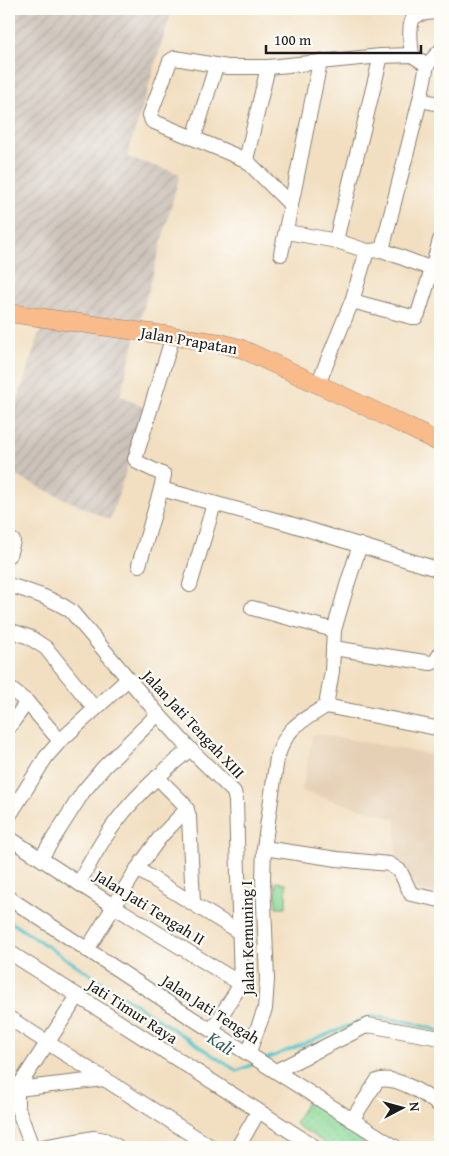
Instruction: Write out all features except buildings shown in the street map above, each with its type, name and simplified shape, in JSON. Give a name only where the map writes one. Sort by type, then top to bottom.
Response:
[{"type":"main road","name":"Jalan Prapatan","points":[[9,313],[221,343],[242,349],[440,444]]},
{"type":"street","points":[[412,55],[411,19],[416,16],[440,12]]},
{"type":"street","points":[[382,250],[427,65],[440,51]]},
{"type":"street","points":[[291,205],[246,160],[154,123],[150,115],[172,59],[178,58],[216,66],[268,67],[381,56],[412,55],[427,65]]},
{"type":"street","points":[[337,241],[381,56]]},
{"type":"street","points":[[281,254],[287,232],[320,62]]},
{"type":"street","points":[[194,138],[216,66]]},
{"type":"street","points":[[246,160],[268,67]]},
{"type":"street","points":[[420,100],[440,104]]},
{"type":"street","points":[[287,232],[337,241],[367,251],[382,250],[436,262]]},
{"type":"street","points":[[352,301],[416,317],[436,262],[440,240]]},
{"type":"street","points":[[318,384],[352,301],[367,251]]},
{"type":"street","points":[[139,565],[164,475],[138,463],[135,459],[173,336]]},
{"type":"street","points":[[161,489],[287,523],[440,570]]},
{"type":"street","points":[[190,585],[214,504]]},
{"type":"street","points":[[9,555],[13,541]]},
{"type":"street","points":[[360,545],[334,630],[332,671],[326,706],[436,728]]},
{"type":"street","name":"Jalan Jati Tengah XIII","points":[[9,585],[50,599],[71,611],[158,714],[190,749],[234,792],[241,984]]},
{"type":"street","points":[[252,608],[334,630]]},
{"type":"street","points":[[9,630],[29,637],[46,648],[95,709]]},
{"type":"street","points":[[333,648],[431,663],[436,661],[440,654]]},
{"type":"street","points":[[9,816],[40,765],[60,741],[128,679]]},
{"type":"street","points":[[9,688],[27,702],[60,741]]},
{"type":"street","points":[[9,728],[27,702]]},
{"type":"street","name":"Jalan Kemuning I","points":[[261,1062],[267,980],[263,879],[264,848],[277,758],[288,732],[326,706]]},
{"type":"street","points":[[41,858],[83,792],[104,767],[158,714]]},
{"type":"street","points":[[79,883],[109,831],[136,798],[156,777],[190,749]]},
{"type":"street","points":[[156,777],[187,809],[192,837],[193,903]]},
{"type":"street","points":[[87,950],[137,869],[161,836],[187,809]]},
{"type":"street","name":"Jalan Jati Tengah II","points":[[9,838],[114,907],[241,984]]},
{"type":"street","points":[[264,848],[337,859],[389,864],[400,871],[411,894],[440,900]]},
{"type":"street","points":[[137,869],[239,932]]},
{"type":"street","name":"Jalan Jati Tengah","points":[[9,898],[395,1147]]},
{"type":"street","name":"Jati Timur Raya","points":[[9,952],[315,1147]]},
{"type":"street","points":[[212,1030],[241,984]]},
{"type":"street","points":[[32,1147],[17,1106],[17,1089],[78,996]]},
{"type":"street","points":[[9,1018],[211,1147]]},
{"type":"street","points":[[261,1062],[368,1025],[440,1038]]},
{"type":"street","points":[[17,1089],[104,1079]]},
{"type":"street","points":[[352,1120],[377,1081],[383,1079],[390,1079],[422,1092],[440,1106]]},
{"type":"street","points":[[422,1092],[440,1094]]},
{"type":"street","points":[[238,1147],[258,1112]]},
{"type":"street","points":[[43,1147],[94,1138],[105,1140],[118,1147]]},
{"type":"shaded area","points":[[9,9],[172,9],[127,157],[180,174],[120,395],[146,409],[110,520],[9,473],[9,428],[46,312],[9,306]]},
{"type":"shaded area","points":[[319,734],[440,756],[440,895],[414,889],[396,860],[396,819],[302,791],[313,735]]},
{"type":"green space","points":[[276,882],[286,883],[286,907],[276,907]]},
{"type":"green space","points":[[308,1099],[381,1147],[331,1147],[295,1124]]},
{"type":"waterway","name":"Kali","points":[[9,921],[237,1071],[256,1063]]},
{"type":"waterway","name":"Kali","points":[[266,1059],[373,1016],[409,1022],[440,1031]]}]
